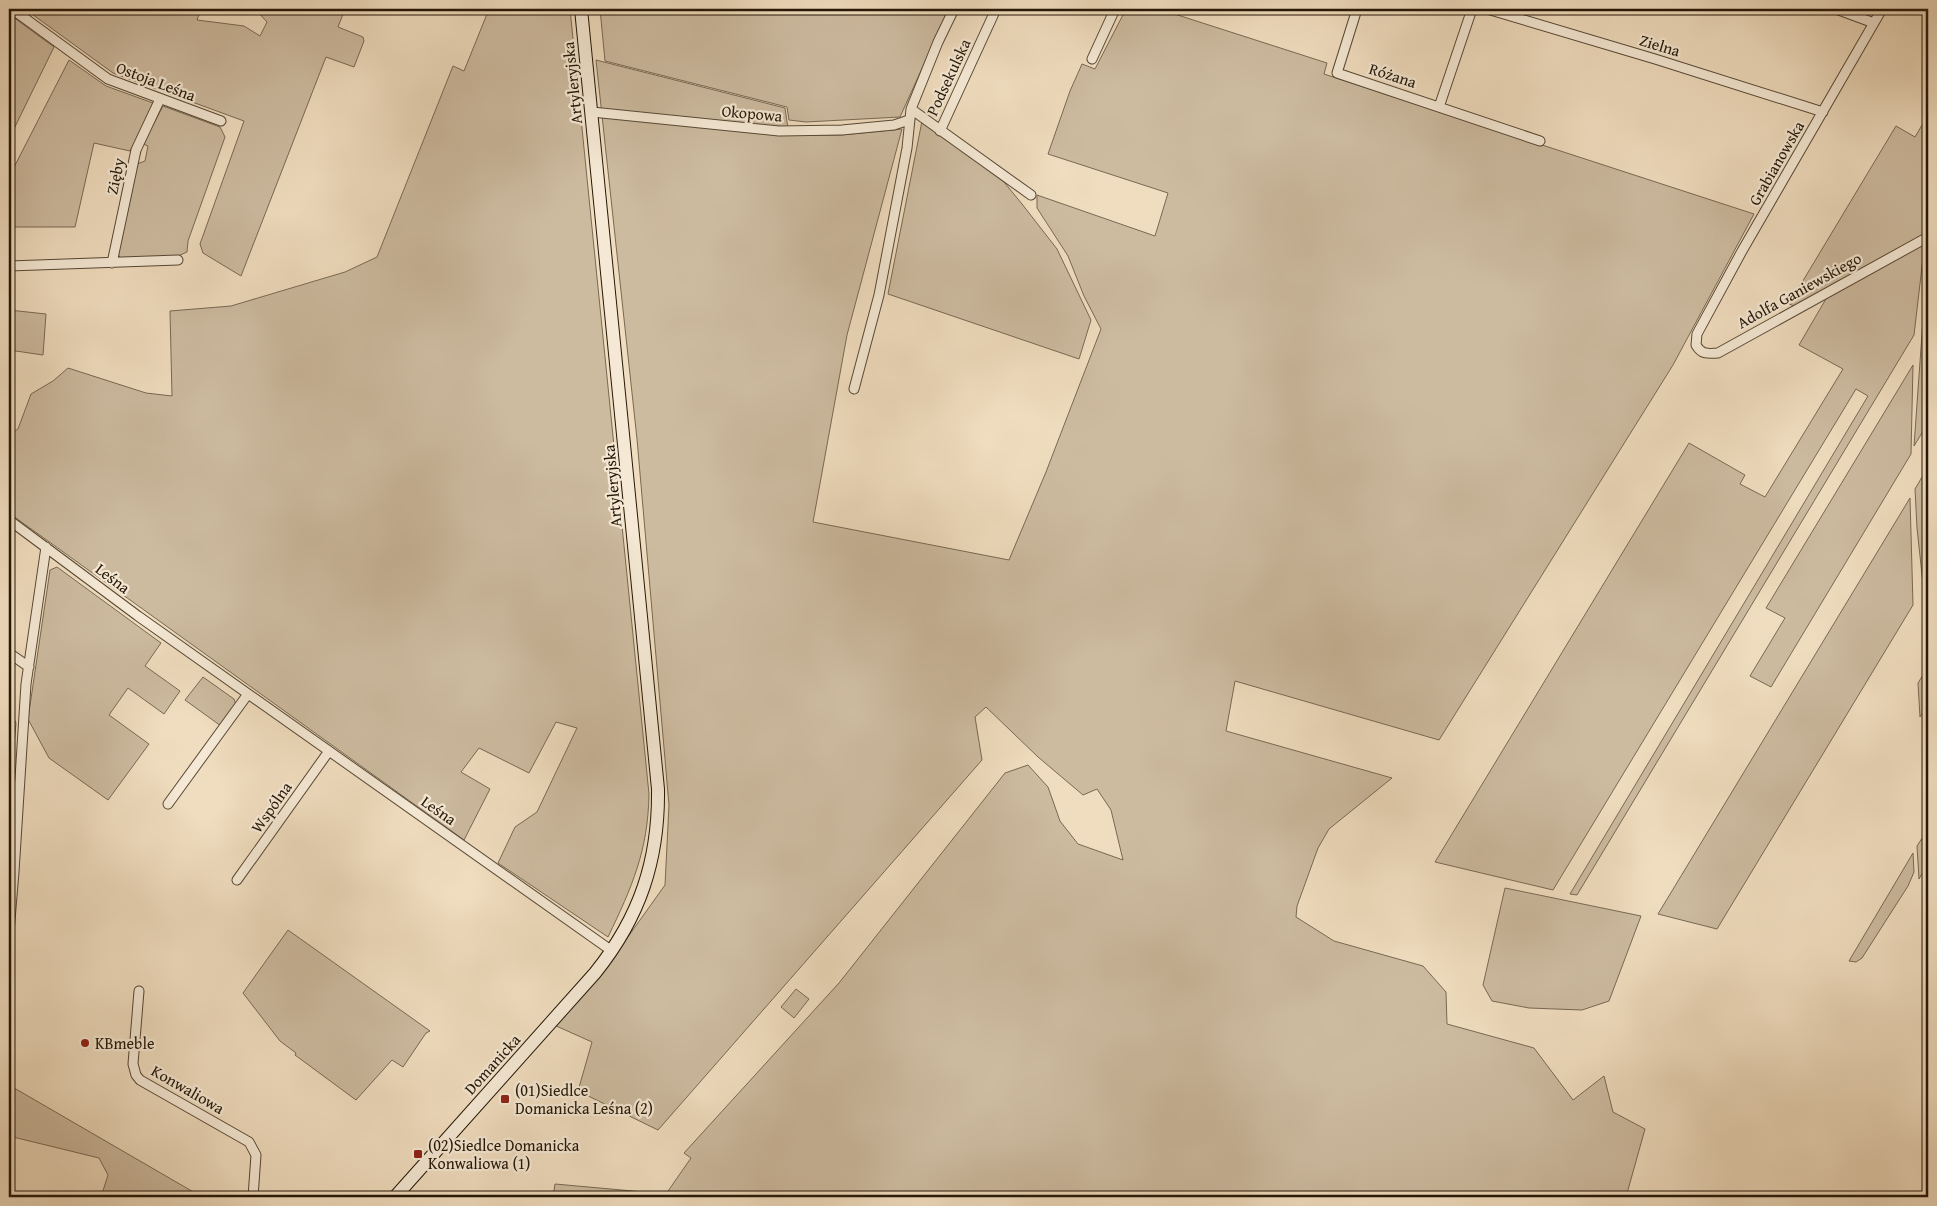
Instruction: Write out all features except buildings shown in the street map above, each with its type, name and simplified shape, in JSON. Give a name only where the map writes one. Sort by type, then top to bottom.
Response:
[{"type":"street","name":"Ostoja Leśna","points":[[12,9],[108,79],[221,121]]},
{"type":"street","name":"Artyleryjska","points":[[581,9],[658,789],[657,826],[654,850],[647,877],[639,902],[612,951]]},
{"type":"street","points":[[854,389],[879,295],[906,148],[908,120],[938,42],[954,9]]},
{"type":"street","name":"Podsekulska","points":[[940,131],[996,9]]},
{"type":"street","points":[[1092,59],[1115,9]]},
{"type":"street","name":"Różana","points":[[1356,9],[1337,73],[1540,141]]},
{"type":"street","points":[[1439,107],[1472,9]]},
{"type":"street","name":"Zielna","points":[[1487,9],[1823,112]]},
{"type":"street","points":[[1836,9],[1874,23]]},
{"type":"street","name":"Grabianowska","points":[[1697,334],[1742,251],[1882,9]]},
{"type":"street","name":"Zięby","points":[[112,263],[136,150],[160,99]]},
{"type":"street","name":"Podsekulska","points":[[911,109],[1031,195]]},
{"type":"street","name":"Okopowa","points":[[592,112],[779,131],[842,130],[894,125],[908,120]]},
{"type":"street","name":"Adolfa Ganiewskiego","points":[[1697,334],[1696,345],[1699,350],[1707,354],[1718,353],[1928,236]]},
{"type":"street","points":[[9,266],[178,260]]},
{"type":"street","name":"Leśna","points":[[9,520],[138,616],[612,951]]},
{"type":"street","points":[[9,932],[23,715],[46,547]]},
{"type":"street","points":[[9,653],[29,667]]},
{"type":"street","points":[[168,804],[248,694]]},
{"type":"street","name":"Wspólna","points":[[237,880],[329,751]]},
{"type":"street","points":[[9,785],[19,787]]},
{"type":"street","name":"Domanicka","points":[[395,1197],[589,980],[612,951]]},
{"type":"street","name":"Konwaliowa","points":[[140,991],[133,1064],[136,1075],[140,1080],[249,1142],[256,1155],[252,1197]]},
{"type":"shaded area","points":[[25,9],[201,9],[197,20],[244,26],[260,36],[267,22],[255,9],[345,9],[338,27],[363,37],[364,41],[354,67],[326,57],[241,276],[203,253],[200,244],[244,121],[113,73]]},
{"type":"shaded area","points":[[489,9],[570,9],[649,794],[646,833],[642,851],[631,885],[608,937],[498,863],[515,827],[537,812],[577,728],[556,722],[529,773],[479,748],[461,772],[490,789],[464,840],[9,513],[9,435],[18,429],[31,394],[53,381],[68,368],[146,393],[172,396],[170,311],[231,306],[345,272],[377,257],[453,66],[464,71]]},
{"type":"shaded area","points":[[600,9],[949,9],[900,117],[806,122],[789,120],[787,107],[605,61]]},
{"type":"shaded area","points":[[1126,9],[1159,9],[1327,63],[1324,74],[1754,214],[1673,365],[1439,740],[1235,681],[1226,731],[1392,778],[1329,829],[1318,848],[1297,906],[1296,917],[1334,941],[1423,966],[1446,992],[1447,1024],[1534,1048],[1573,1100],[1604,1076],[1613,1112],[1645,1129],[1626,1197],[553,1197],[555,1184],[666,1194],[691,1158],[684,1153],[839,983],[1005,773],[1028,765],[1048,787],[1060,821],[1078,844],[1123,860],[1111,810],[1097,789],[1083,795],[1038,757],[986,707],[975,717],[982,760],[658,1130],[578,1091],[592,1042],[554,1025],[615,955],[665,885],[669,805],[637,439],[596,60],[785,108],[789,135],[841,135],[902,129],[847,335],[813,522],[1009,560],[1046,472],[1101,329],[1084,296],[1068,256],[1037,208],[1037,195],[1155,236],[1168,193],[1048,154],[1070,91],[1082,64],[1095,69]]},
{"type":"shaded area","points":[[9,14],[54,47],[9,139]]},
{"type":"shaded area","points":[[69,60],[106,86],[153,103],[152,110],[130,151],[94,143],[75,227],[9,227],[9,177]]},
{"type":"shaded area","points":[[163,106],[220,127],[225,137],[188,241],[187,252],[178,256],[122,260],[117,253],[137,164],[145,161],[148,146],[143,144]]},
{"type":"shaded area","points":[[1928,115],[1928,222],[1926,234],[1797,307],[1789,304],[1896,126],[1915,137]]},
{"type":"shaded area","points":[[922,121],[1004,182],[1057,249],[1091,320],[1079,359],[888,294]]},
{"type":"shaded area","points":[[1925,241],[1914,335],[1577,895],[1570,894],[1868,396],[1856,389],[1553,890],[1435,862],[1689,443],[1745,475],[1740,484],[1765,497],[1843,369],[1799,345],[1830,292]]},
{"type":"shaded area","points":[[9,310],[46,314],[43,355],[9,350]]},
{"type":"shaded area","points":[[1928,311],[1928,423],[1914,446],[1923,320]]},
{"type":"shaded area","points":[[1913,365],[1911,454],[1771,687],[1750,676],[1785,618],[1766,608]]},
{"type":"shaded area","points":[[1928,467],[1928,576],[1923,584],[1915,489]]},
{"type":"shaded area","points":[[1910,498],[1913,605],[1717,929],[1658,914]]},
{"type":"shaded area","points":[[57,567],[161,643],[145,666],[180,691],[164,714],[128,688],[109,715],[149,744],[108,800],[49,758],[28,719],[50,570]]},
{"type":"shaded area","points":[[1928,667],[1928,703],[1920,717],[1918,683]]},
{"type":"shaded area","points":[[203,677],[234,699],[236,705],[221,726],[185,700]]},
{"type":"shaded area","points":[[9,709],[16,723],[13,758],[9,755]]},
{"type":"shaded area","points":[[1928,829],[1928,863],[1919,879],[1917,846]]},
{"type":"shaded area","points":[[1913,853],[1914,872],[1908,886],[1862,958],[1856,962],[1849,961]]},
{"type":"shaded area","points":[[1505,888],[1641,916],[1609,1001],[1582,1010],[1529,1008],[1492,1001],[1483,985]]},
{"type":"shaded area","points":[[288,930],[430,1031],[426,1033],[403,1067],[392,1060],[356,1100],[295,1055],[296,1053],[280,1041],[243,993]]},
{"type":"shaded area","points":[[796,989],[809,999],[794,1018],[781,1007]]},
{"type":"shaded area","points":[[9,1085],[202,1197],[101,1197],[108,1175],[99,1158],[9,1136]]},
{"type":"place","name":"KBmeble","points":[[85,1043]]},
{"type":"place","name":"(01)Siedlce Domanicka Leśna (2)","points":[[505,1099]]},
{"type":"place","name":"(02)Siedlce Domanicka Konwaliowa (1)","points":[[418,1154]]}]
